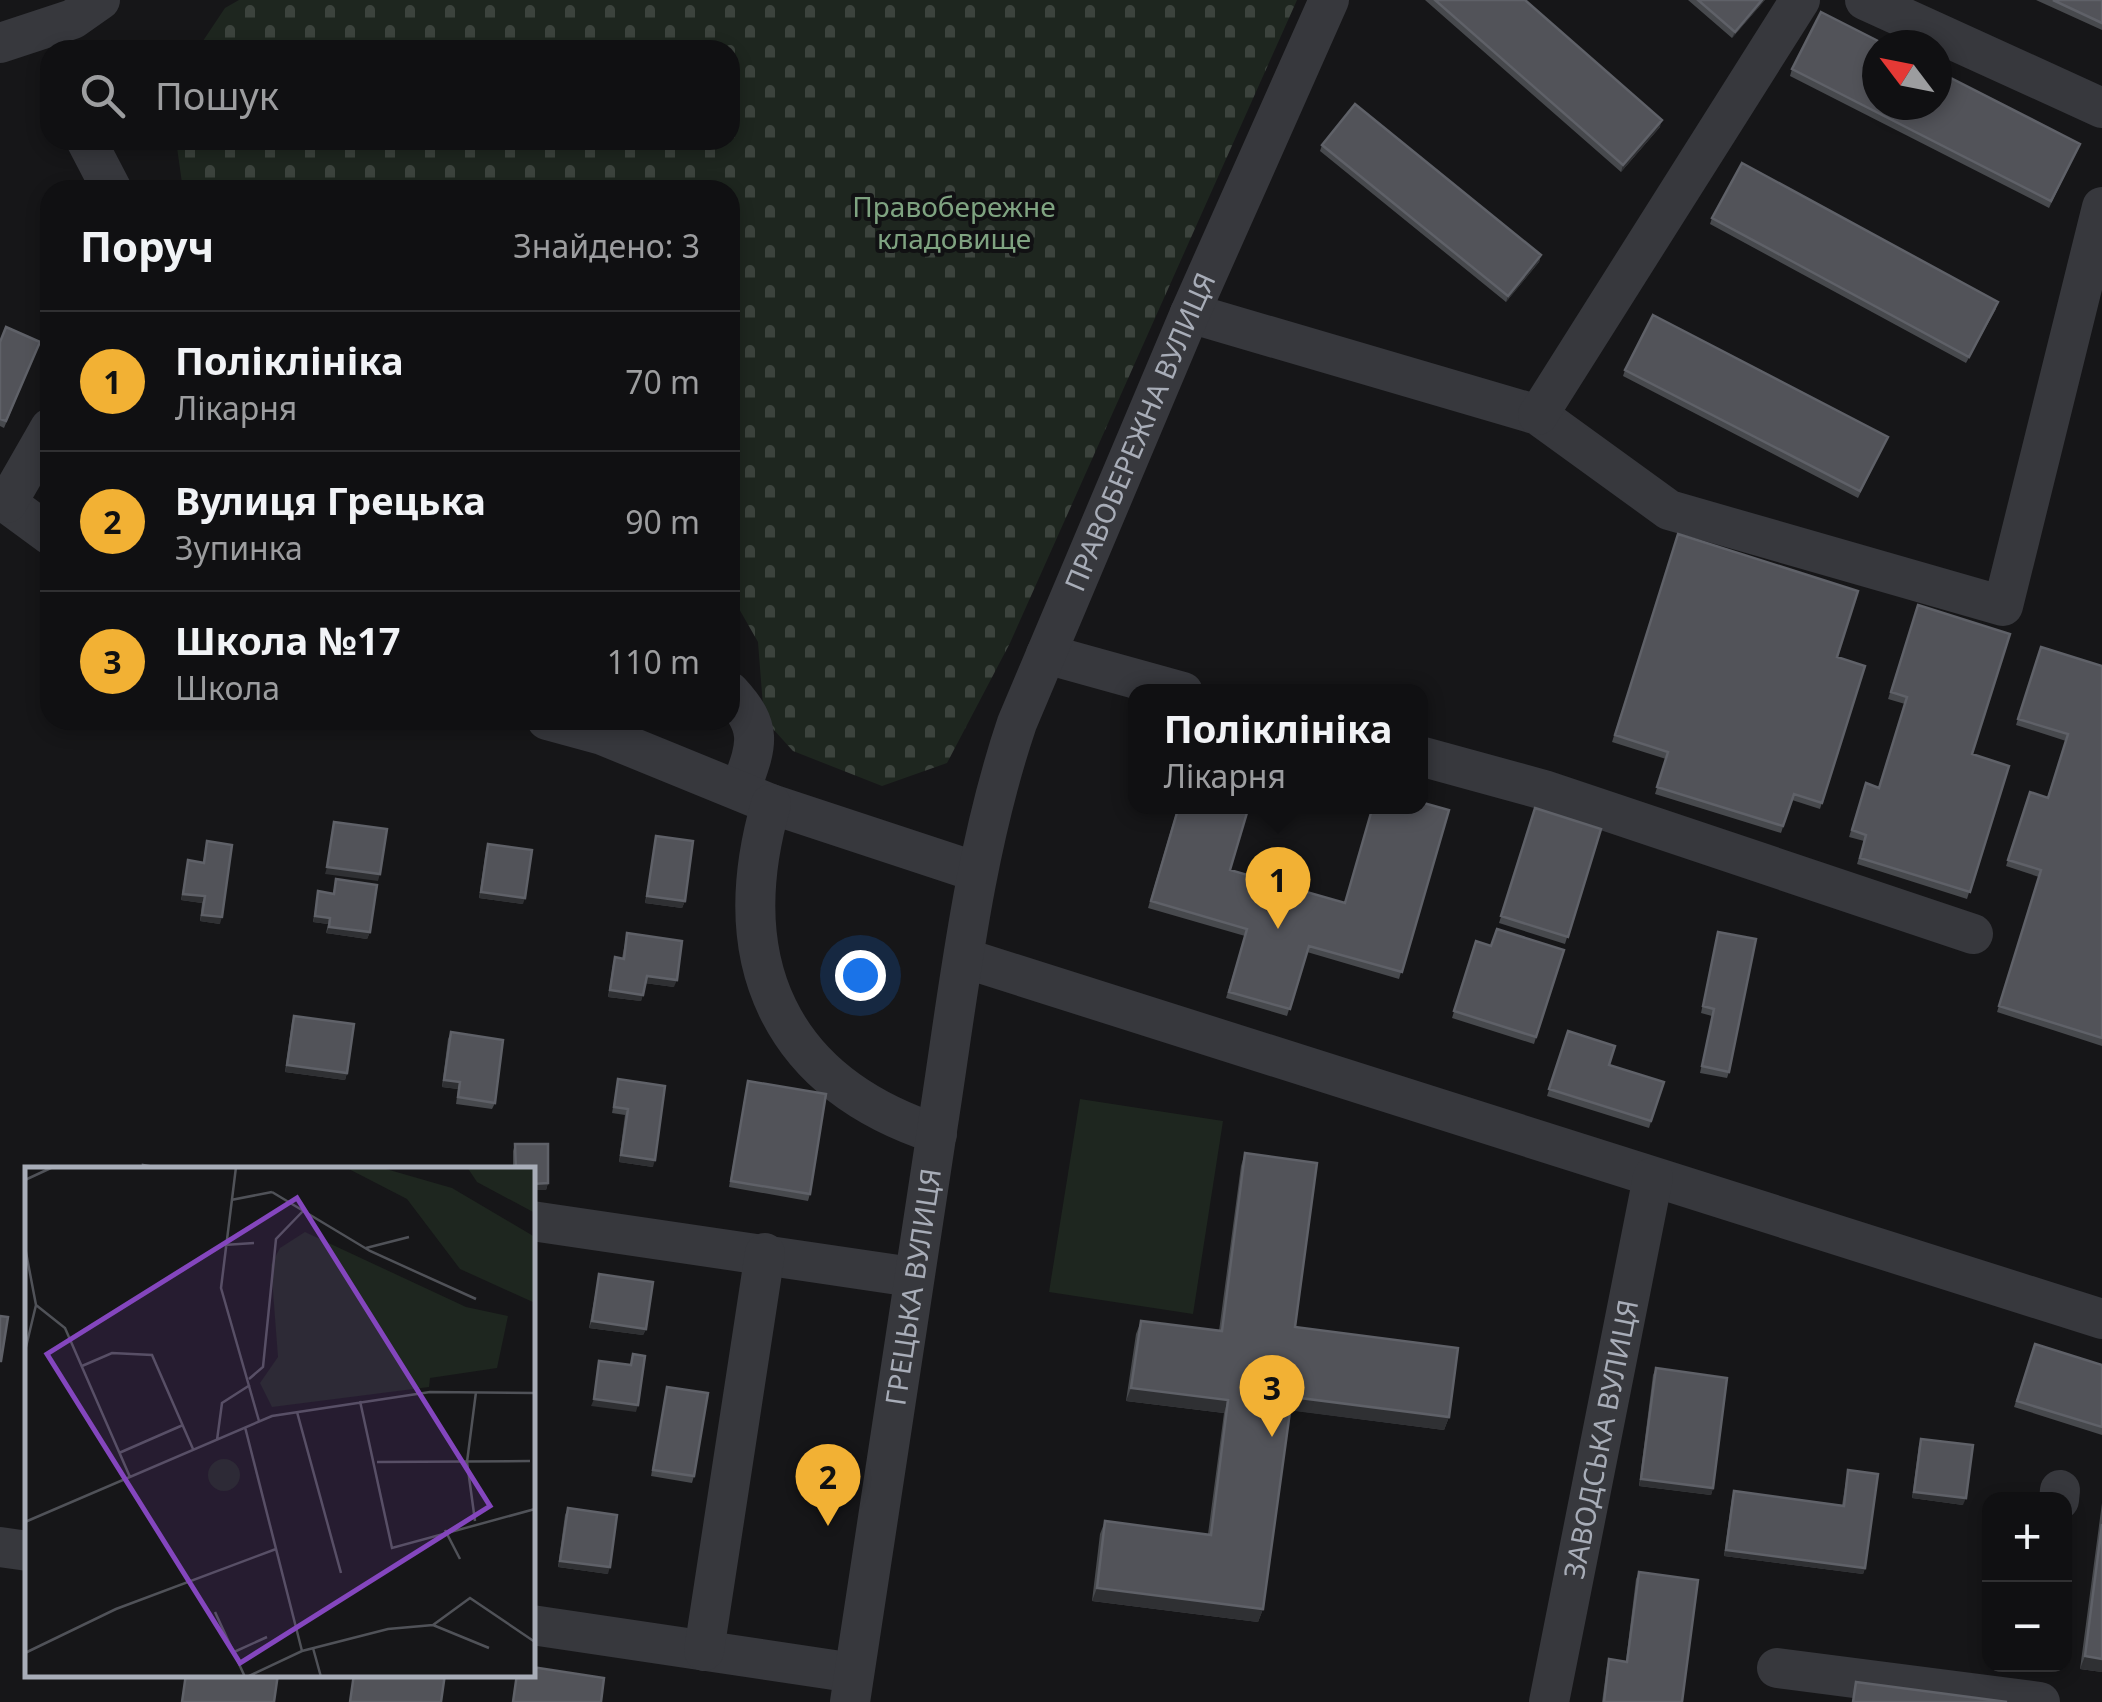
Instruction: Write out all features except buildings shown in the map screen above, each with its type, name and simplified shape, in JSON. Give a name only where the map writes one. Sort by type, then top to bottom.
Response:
[{"type":"street","name":"ПРАВОБЕРЕЖНА ВУЛИЦЯ","points":[[977,872],[994,791],[1046,654],[1190,313],[1329,0]]},
{"type":"street","points":[[1538,415],[1800,0]]},
{"type":"street","points":[[1864,0],[2102,108]]},
{"type":"street","points":[[0,43],[86,21]]},
{"type":"street","points":[[91,150],[107,180]]},
{"type":"street","points":[[1190,313],[1538,415],[1668,510],[2003,606],[2091,296],[2102,207]]},
{"type":"street","points":[[40,444],[4,501],[40,528]]},
{"type":"street","points":[[1046,654],[1154,684]]},
{"type":"street","points":[[740,706],[756,728],[755,930],[773,997],[809,1056],[833,1081],[891,1119],[937,1134]]},
{"type":"street","points":[[584,730],[756,798],[977,872]]},
{"type":"street","points":[[1428,758],[1544,790],[1974,934]]},
{"type":"street","name":"ГРЕЦЬКА ВУЛИЦЯ","points":[[852,1687],[977,872]]},
{"type":"street","points":[[964,958],[2102,1319]]},
{"type":"street","name":"ЗАВОДСЬКА ВУЛИЦЯ","points":[[1549,1702],[1654,1177]]},
{"type":"street","points":[[535,1220],[912,1277]]},
{"type":"street","points":[[704,1651],[765,1253]]},
{"type":"street","points":[[0,1546],[25,1550]]},
{"type":"street","points":[[535,1626],[704,1651],[852,1687]]},
{"type":"street","points":[[1776,1668],[2040,1702]]},
{"type":"street","points":[[2032,1701],[2035,1672]]},
{"type":"green space","name":"Правобережне кладовище","points":[[239,0],[1297,0],[1010,643],[947,763],[882,786],[793,751],[764,719],[758,642],[740,610],[740,180],[182,180],[177,150],[740,150],[740,40],[204,40],[225,8]]},
{"type":"green space","points":[[1080,1099],[1223,1121],[1193,1314],[1049,1292]]},
{"type":"place","name":"Поліклініка","points":[[1278,929]]},
{"type":"place","name":"Школа №17","points":[[1272,1437]]},
{"type":"place","name":"Вулиця Грецька","points":[[828,1526]]}]
